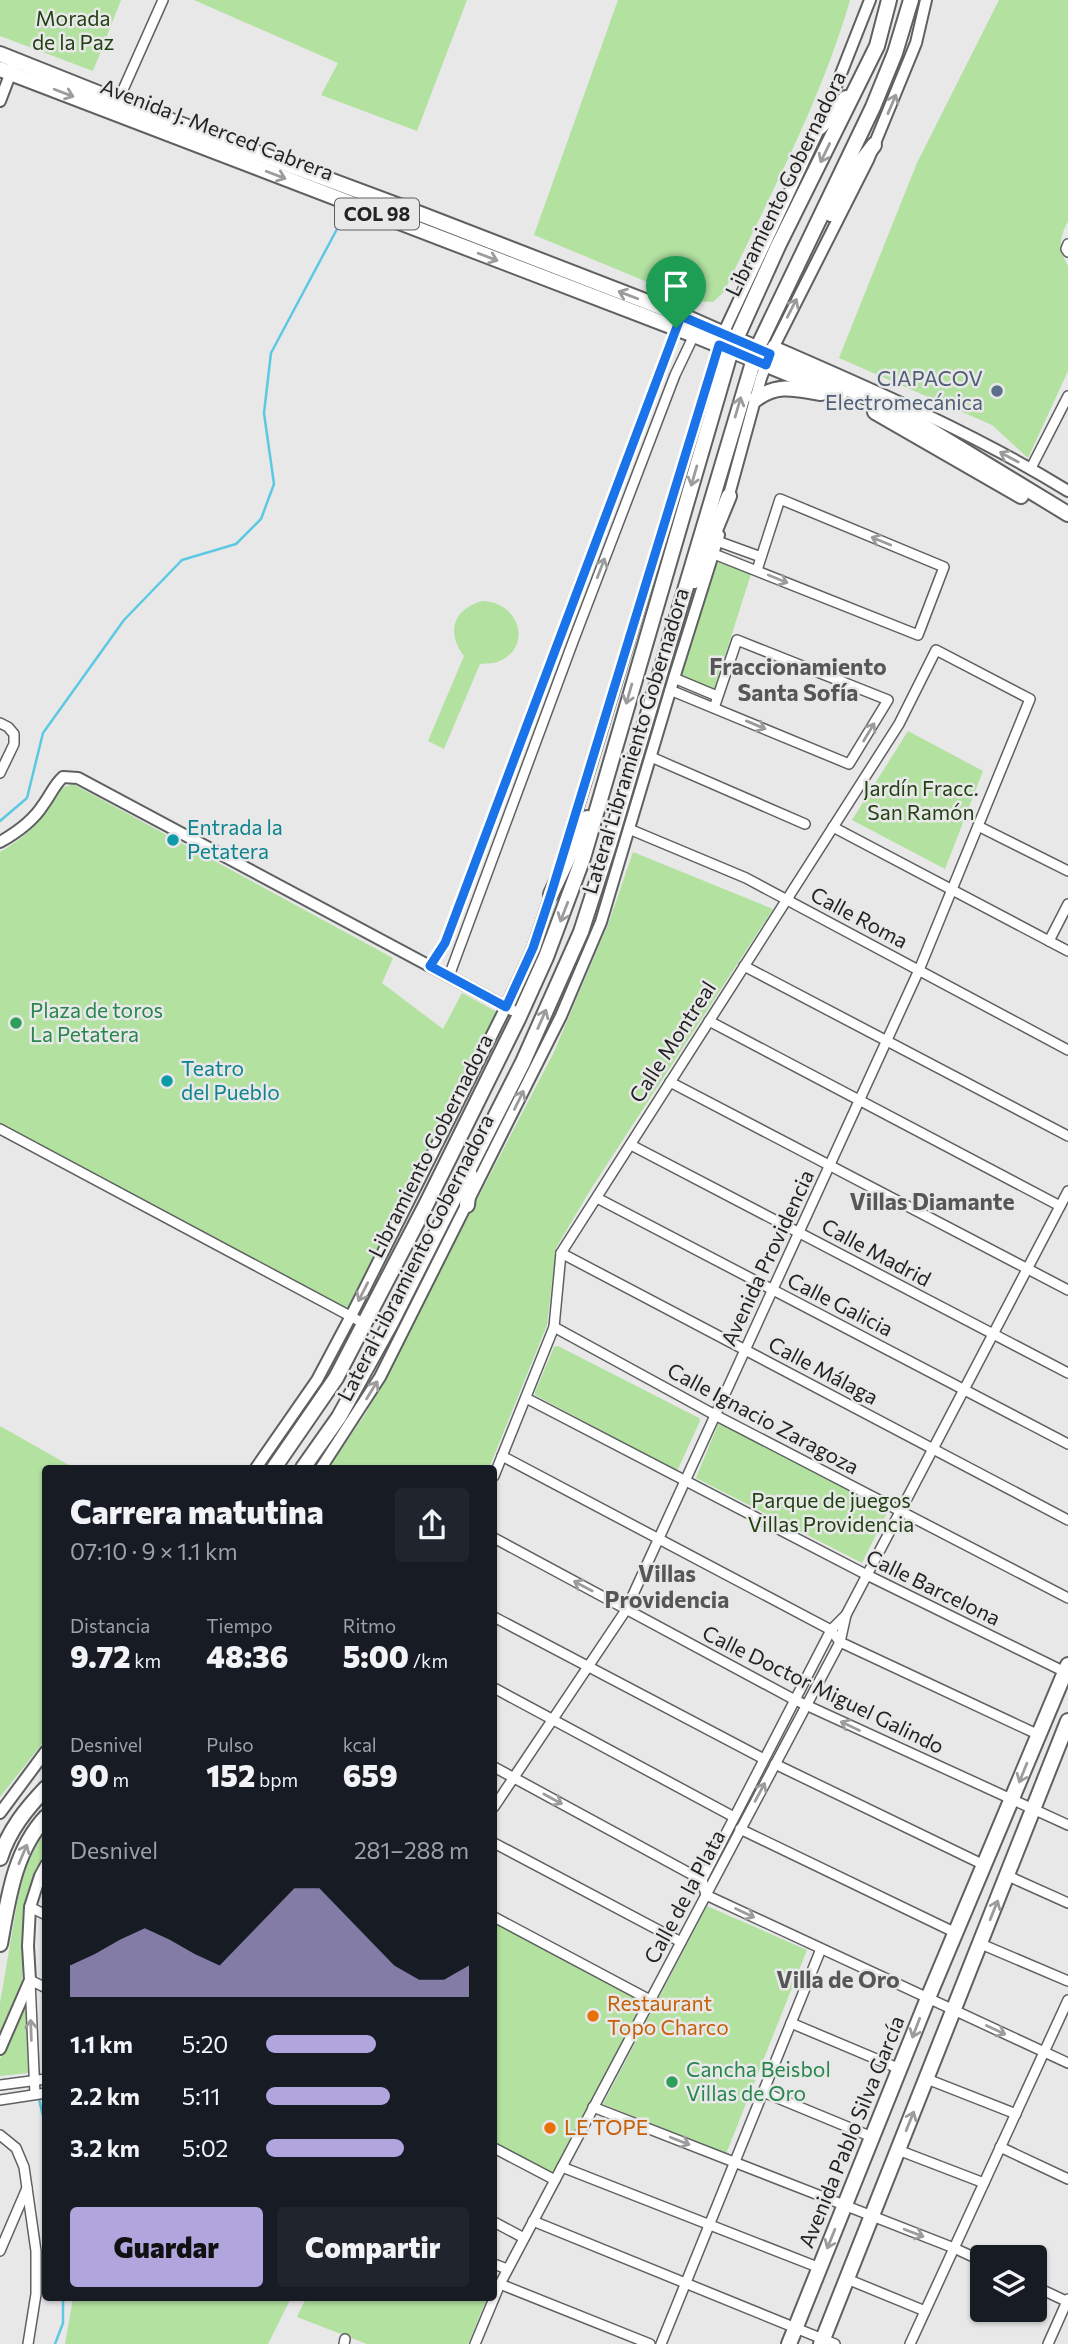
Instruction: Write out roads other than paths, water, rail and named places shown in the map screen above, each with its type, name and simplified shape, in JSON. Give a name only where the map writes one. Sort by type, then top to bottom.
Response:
[{"type":"main road","name":"Libramiento Gobernadora","points":[[277,1465],[336,1378],[365,1324],[546,957],[570,895],[727,342],[861,81],[877,46],[889,0]]},
{"type":"main road","name":"Libramiento Gobernadora","points":[[305,1465],[358,1385],[523,1062],[581,932],[681,604],[764,355],[805,248],[873,107],[895,53],[911,0]]},
{"type":"main road","name":"Avenida J. Merced Cabrera","points":[[0,54],[9,68],[727,342]]},
{"type":"main road","name":"Avenida J. Merced Cabrera","points":[[9,68],[118,101],[410,210],[678,322]]},
{"type":"main road","points":[[820,127],[861,81]]},
{"type":"main road","points":[[805,248],[825,224],[855,170],[874,145]]},
{"type":"main road","name":"COL 98","points":[[727,342],[764,355]]},
{"type":"main road","points":[[764,355],[920,424],[1068,514]]},
{"type":"main road","points":[[764,355],[833,385],[1068,525]]},
{"type":"main road","points":[[756,398],[780,387],[833,385]]},
{"type":"main road","points":[[681,604],[698,575],[729,496]]},
{"type":"main road","points":[[551,894],[601,789]]},
{"type":"main road","points":[[467,1205],[471,1165]]},
{"type":"main road","name":"Avenida Pablo Silva García","points":[[789,2344],[928,1998],[1066,1668]]},
{"type":"main road","points":[[827,2342],[847,2279],[898,2150],[1034,1809],[1064,1744],[1068,1721]]},
{"type":"main road","points":[[0,1858],[5,1842],[23,1813],[42,1792]]},
{"type":"main road","points":[[0,1944],[10,1888],[23,1850],[42,1823]]},
{"type":"street","points":[[118,101],[163,0]]},
{"type":"street","name":"Lateral Libramiento Gobernadora","points":[[258,1465],[317,1380],[506,1007],[533,948],[727,342],[820,127],[870,0]]},
{"type":"street","name":"Lateral Libramiento Gobernadora","points":[[323,1465],[380,1377],[561,1016],[601,922],[714,554],[756,398],[764,355],[839,219],[874,145],[916,43],[926,0]]},
{"type":"street","points":[[0,100],[9,68]]},
{"type":"street","points":[[430,966],[445,943],[663,368],[678,322]]},
{"type":"street","points":[[449,976],[574,639],[675,375],[696,329]]},
{"type":"street","points":[[764,355],[807,361],[866,386],[1031,468],[1068,491]]},
{"type":"street","points":[[807,361],[833,385],[866,386]]},
{"type":"street","points":[[1031,468],[1068,396]]},
{"type":"street","points":[[1059,414],[1068,420]]},
{"type":"street","points":[[714,554],[918,635],[944,567],[780,499],[757,570]]},
{"type":"street","points":[[717,541],[761,557]]},
{"type":"street","points":[[561,635],[574,639]]},
{"type":"street","points":[[672,684],[714,708],[849,764],[888,700],[737,640],[714,708]]},
{"type":"street","name":"Calle Montreal","points":[[497,1468],[554,1326],[561,1253],[899,724],[936,650],[1030,699]]},
{"type":"street","points":[[672,684],[718,696]]},
{"type":"street","name":"Avenida Providencia","points":[[497,1802],[626,1610],[919,970],[1030,699]]},
{"type":"street","points":[[0,723],[14,734],[14,744],[0,773]]},
{"type":"street","points":[[651,757],[806,824]]},
{"type":"street","points":[[509,776],[521,781]]},
{"type":"street","points":[[0,842],[16,833],[41,808],[63,777],[78,778],[520,1014]]},
{"type":"street","points":[[978,826],[1068,871]]},
{"type":"street","points":[[833,827],[1068,951]]},
{"type":"street","name":"Calle Roma","points":[[629,829],[746,878],[1068,1049]]},
{"type":"street","points":[[1049,941],[1068,904]]},
{"type":"street","points":[[744,966],[1068,1136]]},
{"type":"street","points":[[709,1021],[859,1100],[1065,1199]]},
{"type":"street","points":[[670,1082],[1068,1290]]},
{"type":"street","points":[[0,1129],[365,1324]]},
{"type":"street","name":"Calle Madrid","points":[[631,1145],[1068,1373]]},
{"type":"street","name":"Calle Galicia","points":[[597,1198],[1068,1444]]},
{"type":"street","name":"Calle de la Plata","points":[[497,2291],[840,1642],[846,1615],[1065,1199]]},
{"type":"street","name":"Calle Málaga","points":[[561,1253],[1068,1520]]},
{"type":"street","name":"Calle Ignacio Zaragoza","points":[[554,1326],[715,1415],[1068,1598]]},
{"type":"street","name":"Calle Barcelona","points":[[526,1398],[867,1575],[1066,1668]]},
{"type":"street","points":[[502,1456],[831,1630],[840,1642],[1039,1735]]},
{"type":"street","name":"Calle Doctor Miguel Galindo","points":[[497,1540],[795,1700],[1068,1825]]},
{"type":"street","name":"Calle de la Plata","points":[[702,1880],[831,1630],[846,1615]]},
{"type":"street","points":[[497,1619],[764,1759]]},
{"type":"street","points":[[497,1690],[734,1817]]},
{"type":"street","points":[[0,1813],[42,1756]]},
{"type":"street","points":[[775,1764],[984,1865]]},
{"type":"street","points":[[497,1769],[702,1880],[706,1895],[1068,2063]]},
{"type":"street","points":[[740,1829],[956,1933]]},
{"type":"street","points":[[497,1845],[681,1942]]},
{"type":"street","points":[[35,2094],[41,2080],[28,1945],[30,1907],[42,1872]]},
{"type":"street","points":[[1008,1877],[1068,1903]]},
{"type":"street","points":[[30,1907],[42,1913]]},
{"type":"street","points":[[497,1922],[650,2000]]},
{"type":"street","points":[[981,1944],[1068,1981]]},
{"type":"street","points":[[661,2344],[821,1949]]},
{"type":"street","points":[[30,1980],[42,1987]]},
{"type":"street","points":[[0,2049],[30,1980]]},
{"type":"street","points":[[911,2344],[1068,2000]]},
{"type":"street","points":[[791,2023],[900,2069]]},
{"type":"street","points":[[927,2079],[1016,2113]]},
{"type":"street","points":[[0,2085],[41,2080]]},
{"type":"street","points":[[763,2092],[872,2137]]},
{"type":"street","points":[[0,2100],[42,2093]]},
{"type":"street","points":[[593,2107],[970,2255]]},
{"type":"street","points":[[0,2135],[16,2148],[24,2167],[27,2188],[36,2262],[36,2294],[28,2344]]},
{"type":"street","points":[[1000,2147],[1068,2179]]},
{"type":"street","points":[[497,2150],[555,2180]]},
{"type":"street","points":[[898,2150],[984,2183]]},
{"type":"street","points":[[562,2167],[820,2268]]},
{"type":"street","points":[[0,2251],[27,2188]]},
{"type":"street","points":[[533,2221],[827,2342]]},
{"type":"street","points":[[497,2224],[524,2238]]},
{"type":"street","points":[[497,2265],[507,2269]]},
{"type":"street","points":[[847,2279],[925,2311]]},
{"type":"street","points":[[500,2284],[650,2344]]},
{"type":"street","points":[[1047,2292],[1068,2301],[1048,2344]]},
{"type":"street","name":"Calle de la Plata","points":[[475,2344],[493,2301]]},
{"type":"waterway","points":[[0,821],[27,798],[43,733],[124,620],[182,560],[236,544],[261,519],[274,484],[264,413],[271,353],[345,214]]},
{"type":"waterway","points":[[39,2099],[42,2112]]},
{"type":"waterway","points":[[55,2344],[63,2323],[63,2301]]},
{"type":"place","name":"CIAPACOV Electromecánica","points":[[997,391]]},
{"type":"place","name":"Entrada la Petatera","points":[[173,840]]},
{"type":"place","name":"Plaza de toros La Petatera","points":[[16,1023]]},
{"type":"place","name":"Teatro del Pueblo","points":[[167,1081]]},
{"type":"place","name":"Restaurant Topo Charco","points":[[593,2016]]},
{"type":"place","name":"Cancha Beisbol Villas de Oro","points":[[672,2082]]},
{"type":"place","name":"LE TOPE","points":[[550,2128]]},
{"type":"district","name":"Fraccionamiento Santa Sofía","points":[[798,680]]},
{"type":"district","name":"Villas Diamante","points":[[932,1202]]},
{"type":"district","name":"Villas Providencia","points":[[667,1587]]},
{"type":"district","name":"Villa de Oro","points":[[838,1980]]},
{"type":"park label","name":"Morada de la Paz","points":[[73,31]]},
{"type":"park label","name":"Jardín Fracc. San Ramón","points":[[921,801]]},
{"type":"park label","name":"Parque de juegos Villas Providencia","points":[[831,1513]]}]
